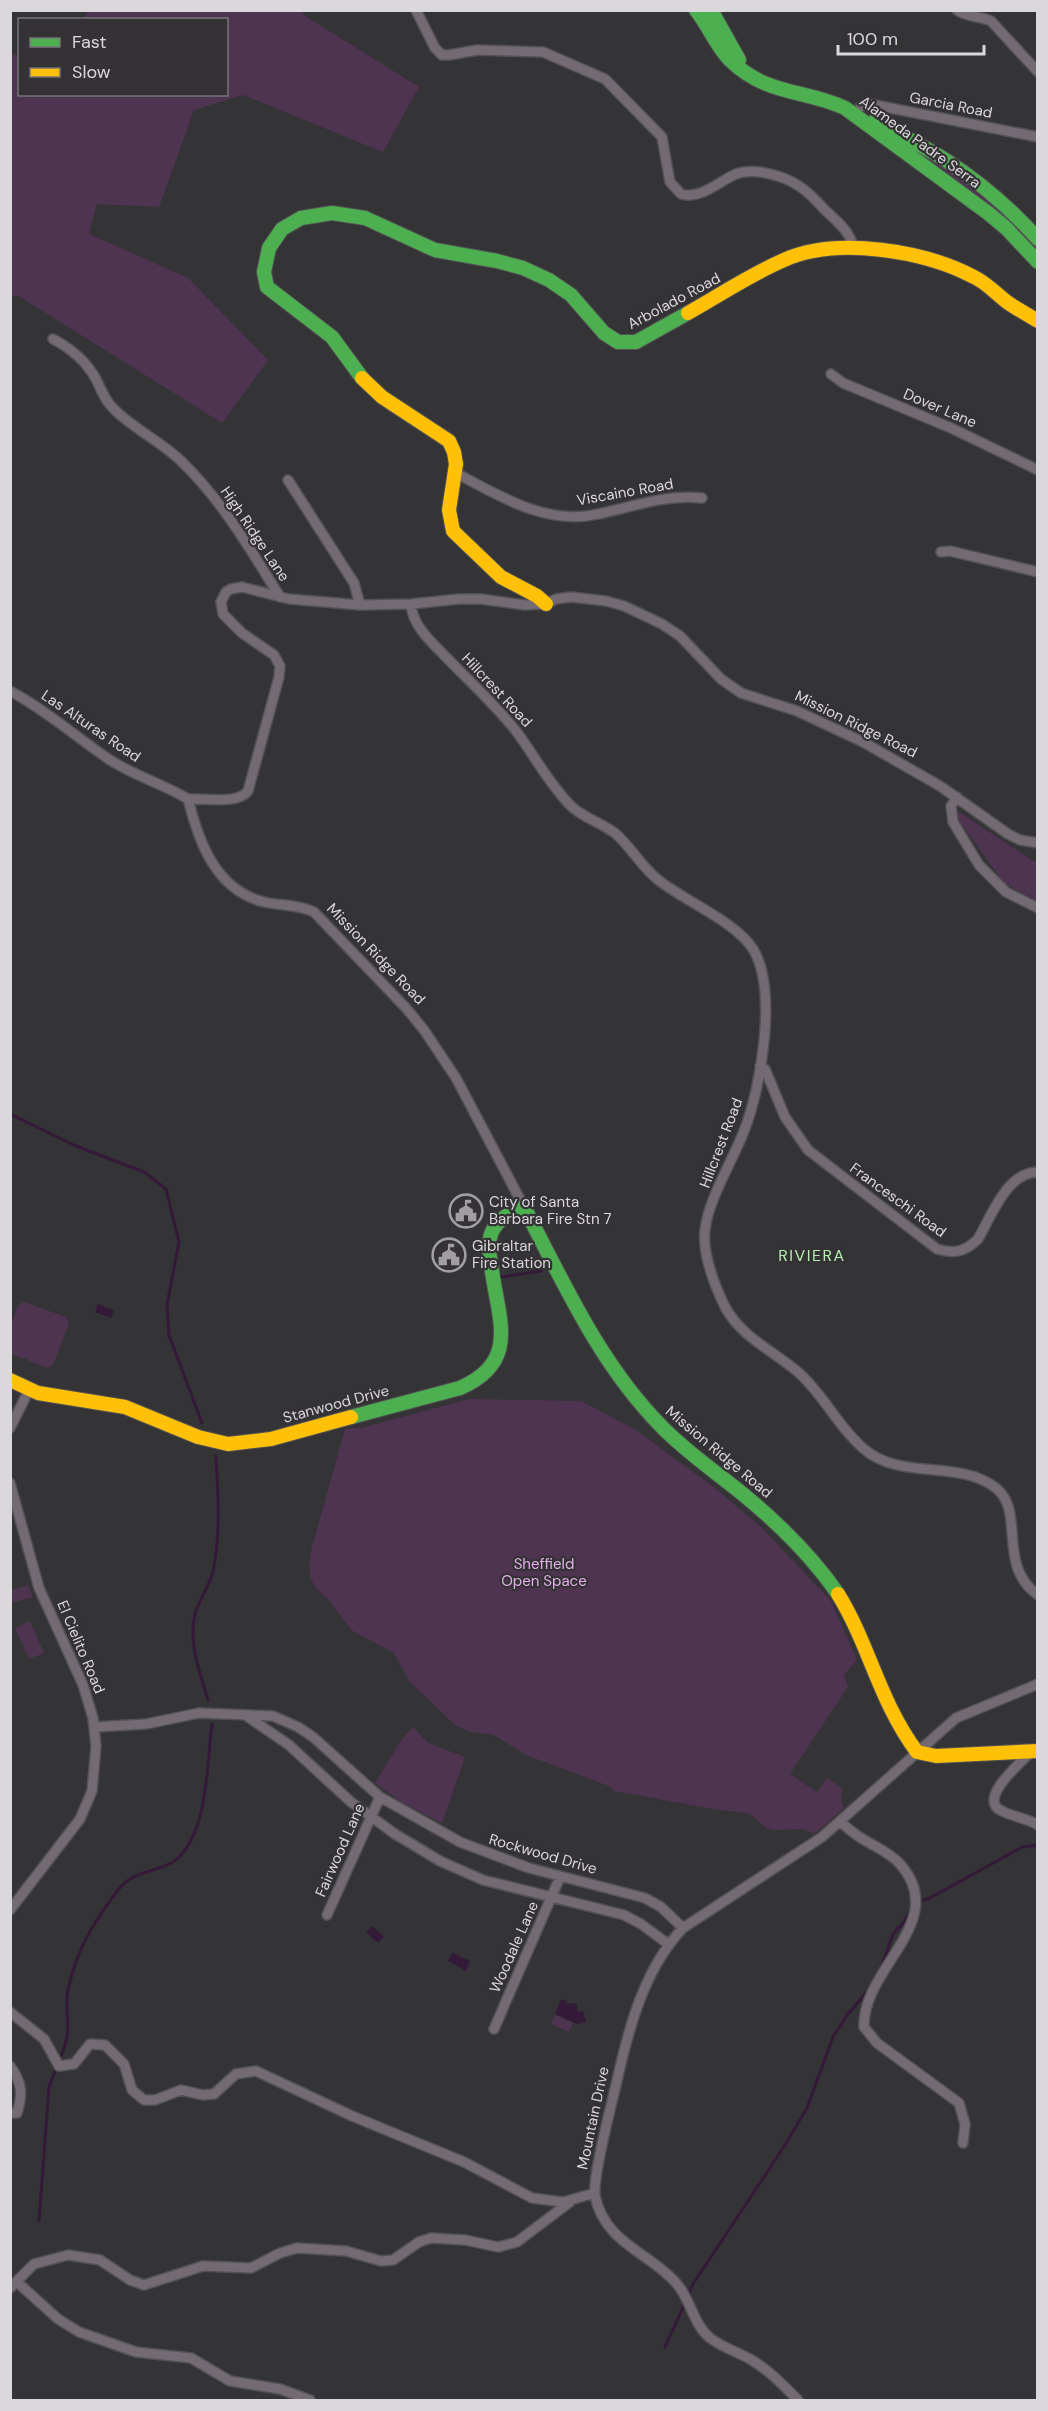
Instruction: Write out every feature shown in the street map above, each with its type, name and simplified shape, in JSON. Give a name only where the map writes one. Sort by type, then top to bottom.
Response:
[{"type":"street","points":[[416,10],[435,48],[442,55],[473,50],[543,52],[606,79],[662,137],[670,182],[681,194],[697,195],[735,175],[747,172],[790,181],[808,193],[844,229],[852,241],[853,249]]},
{"type":"street","name":"Alameda Padre Serra","points":[[696,10],[710,27],[727,58],[749,74],[781,90],[825,99],[845,108],[988,213],[1006,228],[1038,262]]},
{"type":"street","points":[[711,10],[735,55],[749,74]]},
{"type":"street","points":[[957,10],[961,14],[981,16],[991,21],[1038,72]]},
{"type":"street","name":"Alameda Padre Serra","points":[[764,81],[820,88],[841,96],[894,132],[933,152],[957,168],[1007,207],[1038,239]]},
{"type":"street","name":"Garcia Road","points":[[860,108],[870,104],[1038,137]]},
{"type":"street","name":"Arbolado Road","points":[[546,604],[536,593],[513,585],[500,577],[484,559],[454,533],[450,524],[450,513],[456,456],[449,441],[374,391],[357,372],[334,339],[270,292],[264,277],[266,254],[273,239],[291,222],[314,214],[350,215],[376,222],[415,243],[435,250],[510,264],[558,286],[581,304],[607,336],[617,342],[628,344],[701,307],[784,259],[819,250],[853,249],[910,254],[948,265],[973,275],[1007,302],[1038,321]]},
{"type":"street","name":"High Ridge Lane","points":[[53,339],[82,360],[111,406],[156,439],[198,478],[233,523],[280,597]]},
{"type":"street","name":"Dover Lane","points":[[831,374],[843,383],[951,428],[1038,470]]},
{"type":"street","name":"Viscaino Road","points":[[456,473],[502,497],[550,516],[583,517],[667,498],[702,498]]},
{"type":"street","points":[[288,480],[354,583],[360,605]]},
{"type":"street","points":[[940,552],[950,551],[1038,572]]},
{"type":"street","name":"Mission Ridge Road","points":[[916,1752],[896,1723],[850,1616],[825,1576],[760,1508],[680,1444],[646,1411],[621,1378],[558,1275],[456,1078],[406,1008],[314,912],[294,905],[262,902],[242,894],[231,887],[213,866],[193,820],[188,799],[234,800],[244,796],[248,791],[280,672],[274,655],[242,633],[227,619],[221,608],[223,597],[226,592],[236,587],[280,597],[360,605],[411,604],[459,599],[503,601],[519,605],[546,604],[556,598],[587,597],[624,606],[643,614],[680,636],[721,679],[741,693],[797,711],[829,725],[907,766],[957,797],[1008,834],[1020,840],[1038,843]]},
{"type":"street","name":"Hillcrest Road","points":[[411,604],[411,612],[427,638],[492,702],[571,806],[617,835],[654,877],[736,930],[752,948],[764,974],[765,1009],[760,1066],[745,1129],[718,1191],[705,1232],[709,1261],[726,1308],[751,1339],[792,1367],[817,1390],[847,1432],[867,1452],[896,1466],[947,1472],[983,1480],[1001,1492],[1009,1507],[1012,1550],[1017,1570],[1026,1586],[1038,1595]]},
{"type":"street","name":"Las Alturas Road","points":[[10,691],[60,722],[129,771],[188,799]]},
{"type":"street","points":[[957,797],[951,806],[953,822],[979,865],[1006,892],[1038,908]]},
{"type":"street","name":"Franceschi Road","points":[[760,1066],[765,1069],[785,1117],[808,1150],[937,1249],[957,1252],[971,1246],[978,1239],[1010,1184],[1018,1177],[1038,1172]]},
{"type":"street","name":"Stanwood Drive","points":[[10,1380],[29,1390],[115,1405],[204,1439],[235,1444],[271,1439],[468,1386],[491,1371],[501,1346],[501,1324],[489,1248],[490,1236],[501,1217],[524,1207]]},
{"type":"street","points":[[10,1428],[29,1390]]},
{"type":"street","name":"El Cielito Road","points":[[10,1483],[39,1588],[83,1685],[94,1727],[96,1764],[88,1801],[80,1819],[10,1910]]},
{"type":"street","points":[[916,1752],[956,1718],[1038,1684]]},
{"type":"street","name":"Rockwood Drive","points":[[94,1727],[146,1724],[199,1713],[273,1716],[306,1731],[380,1797],[428,1826],[473,1848],[523,1866],[645,1898],[661,1907],[683,1928]]},
{"type":"street","points":[[245,1715],[289,1745],[338,1791],[371,1817],[430,1856],[460,1872],[496,1884],[624,1915],[641,1924],[668,1944]]},
{"type":"street","points":[[916,1752],[936,1755],[1034,1751]]},
{"type":"street","points":[[1034,1751],[997,1789],[993,1798],[996,1808],[1000,1811],[1020,1816],[1038,1825]]},
{"type":"street","name":"Mountain Drive","points":[[595,2193],[599,2163],[628,2035],[649,1978],[668,1944],[683,1928],[804,1851],[840,1822],[916,1752]]},
{"type":"street","name":"Fairwood Lane","points":[[327,1915],[380,1797]]},
{"type":"street","points":[[840,1822],[900,1863],[915,1892],[917,1908],[915,1918],[866,2006],[864,2027],[877,2043],[959,2103],[965,2124],[963,2144]]},
{"type":"street","name":"Woodale Lane","points":[[494,2029],[560,1877]]},
{"type":"street","points":[[10,2012],[44,2039],[59,2066],[74,2064],[90,2044],[105,2045],[124,2064],[132,2090],[144,2100],[154,2100],[181,2090],[203,2095],[214,2094],[236,2074],[256,2071],[352,2116],[464,2162],[532,2198],[557,2202],[595,2193],[601,2212],[613,2231],[626,2245],[661,2269],[679,2286],[704,2332],[719,2343],[764,2367],[798,2400]]},
{"type":"street","points":[[10,2066],[19,2077],[23,2096],[17,2114],[10,2113]]},
{"type":"street","points":[[310,2400],[280,2389],[230,2381],[191,2358],[136,2352],[79,2332],[14,2285],[40,2261],[77,2255],[100,2260],[130,2280],[144,2285],[203,2266],[251,2268],[280,2253],[297,2248],[346,2251],[381,2261],[393,2260],[419,2242],[431,2238],[442,2237],[503,2247],[517,2242],[572,2200]]},
{"type":"green space","points":[[88,11],[301,11],[305,16],[419,87],[383,152],[243,95],[194,110],[159,207],[97,204],[89,234],[188,278],[268,360],[222,423],[17,295],[11,297],[11,54],[18,56],[18,96],[228,96],[228,18],[84,18]]},
{"type":"green space","points":[[891,135],[923,150],[1001,206],[1037,244],[1037,257],[951,181],[947,174]]},
{"type":"green space","points":[[947,804],[1033,861],[1037,861],[1037,901],[1004,883]]},
{"type":"green space","points":[[24,1302],[66,1317],[69,1323],[53,1365],[48,1368],[29,1361],[27,1357],[24,1359],[11,1354],[11,1326],[18,1305]]},
{"type":"green space","name":"Sheffield Open Space","points":[[470,1399],[581,1401],[636,1430],[715,1488],[762,1528],[831,1601],[857,1660],[844,1675],[848,1687],[790,1774],[817,1792],[827,1778],[842,1788],[841,1801],[844,1808],[814,1834],[804,1829],[766,1828],[750,1814],[614,1791],[609,1786],[526,1755],[494,1735],[471,1732],[456,1726],[409,1681],[394,1653],[351,1630],[329,1600],[316,1588],[311,1579],[309,1566],[311,1551],[345,1429],[361,1428]]},
{"type":"green space","points":[[28,1585],[33,1597],[11,1603],[11,1590]]},
{"type":"green space","points":[[30,1621],[44,1653],[29,1659],[15,1628]]},
{"type":"green space","points":[[413,1727],[428,1743],[465,1757],[442,1823],[403,1803],[375,1783],[402,1739]]},
{"type":"green space","points":[[555,2015],[573,2023],[569,2032],[551,2024]]},
{"type":"shaded area","points":[[98,1304],[114,1310],[111,1318],[95,1312]]},
{"type":"shaded area","points":[[372,1926],[384,1937],[378,1943],[366,1932]]},
{"type":"shaded area","points":[[452,1953],[470,1961],[466,1971],[448,1961]]},
{"type":"shaded area","points":[[561,1999],[567,2001],[567,2004],[576,2003],[578,2012],[583,2011],[586,2022],[577,2024],[555,2014]]},
{"type":"waterway","points":[[10,1114],[76,1146],[144,1172],[166,1189],[179,1242],[167,1305],[169,1335],[202,1423]]},
{"type":"waterway","points":[[498,1273],[502,1277],[541,1271]]},
{"type":"waterway","points":[[208,1700],[196,1658],[193,1625],[197,1608],[212,1577],[216,1557],[218,1514],[216,1456]]},
{"type":"waterway","points":[[61,2056],[67,2034],[69,1984],[77,1958],[90,1931],[117,1891],[127,1881],[174,1861],[189,1844],[196,1829],[205,1794],[212,1724]]},
{"type":"waterway","points":[[918,1902],[930,1898],[1022,1847],[1038,1845]]},
{"type":"waterway","points":[[881,1968],[893,1934],[910,1911]]},
{"type":"waterway","points":[[687,2297],[693,2284],[807,2108],[833,2037],[848,2014],[871,1987]]},
{"type":"waterway","points":[[39,2221],[49,2087],[55,2071]]},
{"type":"waterway","points":[[665,2347],[685,2303]]},
{"type":"traffic: fast","points":[[696,10],[725,54],[744,72],[772,86],[845,108],[988,213],[1006,228],[1038,262]]},
{"type":"traffic: fast","points":[[711,10],[739,60]]},
{"type":"traffic: fast","points":[[876,119],[960,169],[984,187],[1038,239]]},
{"type":"traffic: fast","points":[[362,378],[332,337],[267,287],[264,272],[269,248],[282,229],[301,218],[332,213],[365,218],[435,250],[523,268],[549,280],[571,295],[604,333],[618,342],[636,342],[688,313]]},
{"type":"traffic: fast","points":[[351,1417],[460,1388],[479,1377],[492,1365],[499,1351],[501,1336],[490,1255],[490,1237],[500,1221],[524,1207],[584,1321],[619,1376],[639,1402],[681,1445],[744,1495],[782,1529],[806,1554],[838,1594]]},
{"type":"traffic: slow","points":[[688,313],[784,260],[805,253],[854,248],[906,254],[954,268],[979,279],[1007,302],[1038,321]]},
{"type":"traffic: slow","points":[[362,378],[382,397],[449,441],[456,464],[449,510],[453,531],[501,577],[537,596],[546,604]]},
{"type":"traffic: slow","points":[[10,1380],[38,1393],[125,1407],[198,1437],[228,1444],[271,1439],[351,1417]]},
{"type":"traffic: slow","points":[[838,1594],[893,1713],[917,1752],[936,1756],[1038,1751]]},
{"type":"place","name":"City of Santa Barbara Fire Stn 7","points":[[466,1211]]},
{"type":"place","name":"Gibraltar Fire Station","points":[[449,1255]]},
{"type":"district","name":"RIVIERA","points":[[812,1255]]}]
